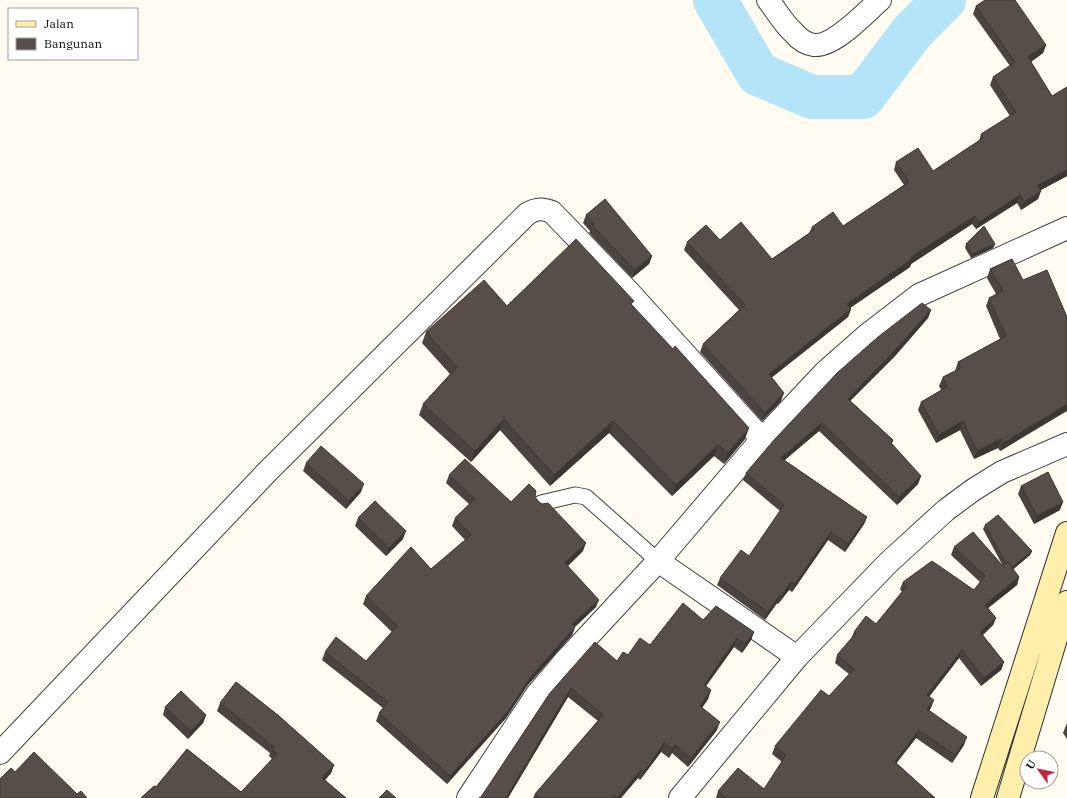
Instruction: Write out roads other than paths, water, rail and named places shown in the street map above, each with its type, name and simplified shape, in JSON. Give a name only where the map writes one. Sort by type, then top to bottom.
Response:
[{"type":"street","points":[[768,0],[792,32],[800,39],[813,45],[823,44],[838,36],[880,0]]},
{"type":"street","points":[[0,753],[268,471],[527,214],[533,211],[543,209],[552,212],[628,290],[762,439]]},
{"type":"street","points":[[468,798],[537,694],[564,662],[664,565],[762,439],[825,372],[910,301],[937,286],[1067,228]]},
{"type":"street","points":[[680,798],[797,657],[889,562],[946,510],[1002,472],[1067,444]]},
{"type":"street","points":[[982,798],[1067,533]]},
{"type":"street","points":[[664,565],[700,588],[797,657]]},
{"type":"street","points":[[1008,798],[1067,602]]},
{"type":"lane","points":[[541,503],[575,495],[586,497],[664,565]]},
{"type":"waterway","points":[[715,0],[758,74],[812,97],[863,97],[912,32],[944,0]]}]
